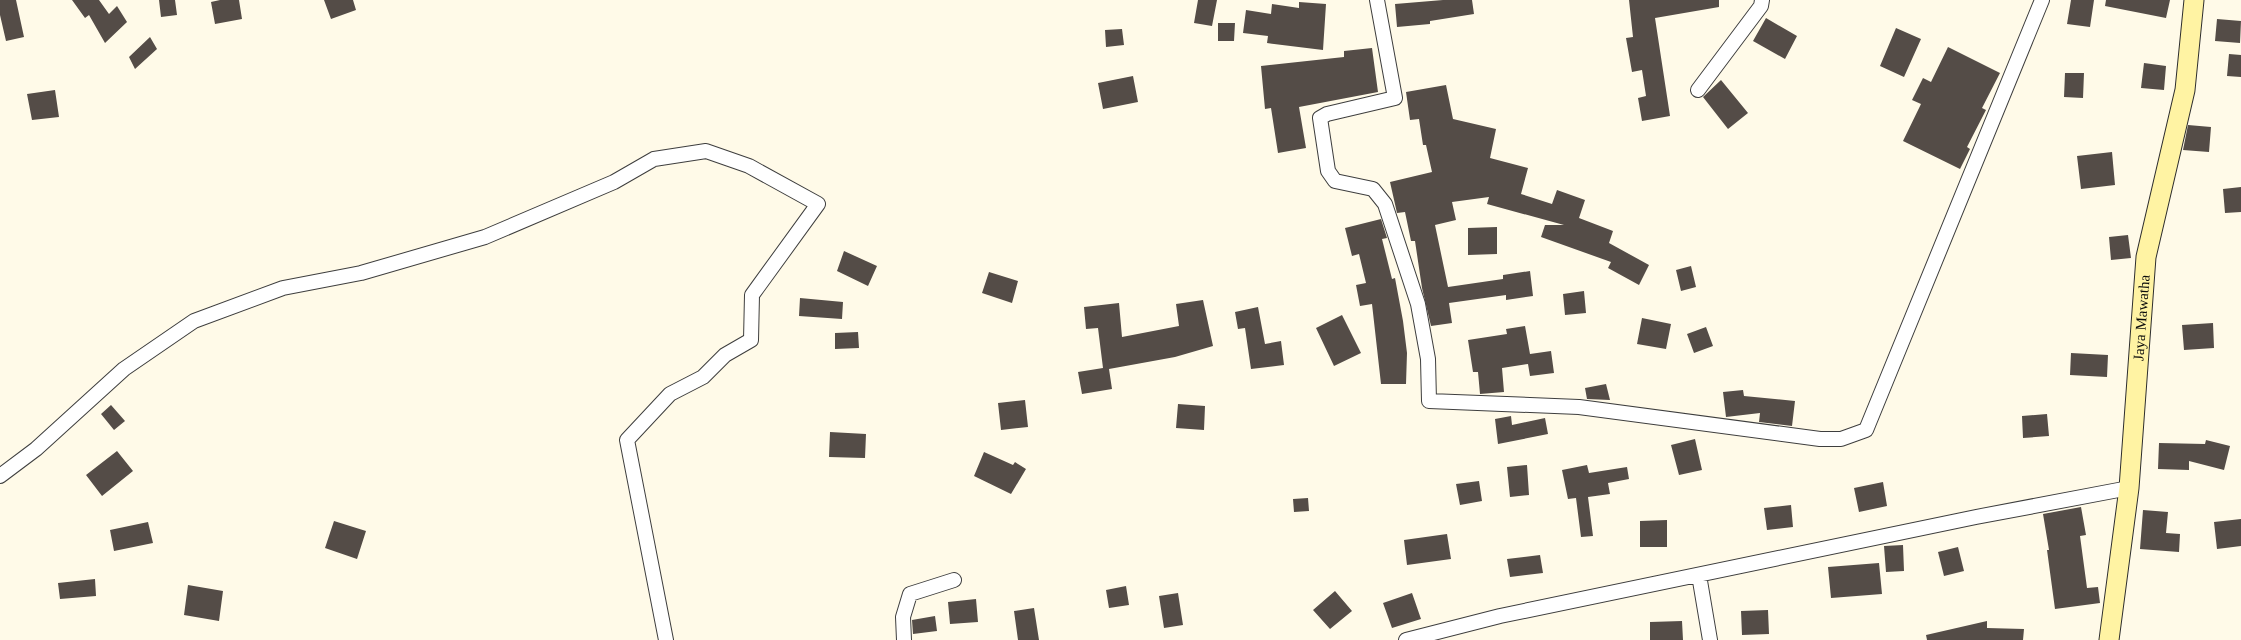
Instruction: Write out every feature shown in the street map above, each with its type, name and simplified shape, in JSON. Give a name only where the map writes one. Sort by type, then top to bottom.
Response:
[{"type":"street","points":[[1377,0],[1395,98],[1327,114],[1320,118],[1328,171],[1335,181],[1372,189],[1385,204],[1418,304],[1428,360],[1429,401],[1579,407],[1820,439],[1841,439],[1866,430],[2042,0]]},
{"type":"street","points":[[1698,90],[1761,6],[1762,0]]},
{"type":"street","name":"Jaya Mawatha","points":[[2109,640],[2129,488],[2146,257],[2184,90],[2194,0]]},
{"type":"street","points":[[0,476],[36,449],[124,369],[194,321],[283,288],[361,273],[485,237],[614,182],[654,159],[706,151],[750,166],[818,204],[752,296],[751,340],[725,355],[703,377],[670,394],[628,440],[666,640]]},
{"type":"street","points":[[1406,640],[1500,616],[2129,488]]},
{"type":"street","points":[[1700,575],[1710,640]]},
{"type":"street","points":[[904,640],[903,617],[910,594],[954,580]]},
{"type":"building","points":[[0,0],[16,0],[24,37],[6,41],[0,15]]},
{"type":"building","points":[[72,0],[99,0],[109,14],[117,6],[127,22],[105,43],[89,15],[85,18]]},
{"type":"building","points":[[159,0],[175,0],[177,15],[161,17]]},
{"type":"building","points":[[239,0],[242,19],[215,24],[211,2]]},
{"type":"building","points":[[324,0],[353,0],[356,10],[331,19]]},
{"type":"building","points":[[1198,0],[1217,0],[1212,26],[1194,23]]},
{"type":"building","points":[[1443,0],[1472,0],[1474,14],[1430,21],[1430,24],[1397,27],[1395,4]]},
{"type":"building","points":[[1629,0],[1719,0],[1719,7],[1655,18],[1670,116],[1642,121],[1638,98],[1646,96],[1642,70],[1632,72],[1626,38],[1633,37]]},
{"type":"building","points":[[2071,0],[2094,0],[2090,27],[2067,24]]},
{"type":"building","points":[[2106,0],[2170,0],[2166,18],[2105,6]]},
{"type":"building","points":[[1299,2],[1326,4],[1323,50],[1267,43],[1268,36],[1243,33],[1246,10],[1271,14],[1272,4],[1299,8]]},
{"type":"building","points":[[1766,18],[1797,36],[1785,59],[1753,41]]},
{"type":"building","points":[[2217,19],[2241,21],[2240,43],[2215,41]]},
{"type":"building","points":[[1218,23],[1235,23],[1234,41],[1218,41]]},
{"type":"building","points":[[1896,28],[1921,39],[1904,77],[1880,66]]},
{"type":"building","points":[[1122,29],[1124,45],[1106,47],[1105,30]]},
{"type":"building","points":[[150,37],[157,49],[135,69],[129,57]]},
{"type":"building","points":[[1948,47],[2000,73],[1982,108],[1986,110],[1967,147],[1970,149],[1960,169],[1903,141],[1921,104],[1912,100],[1923,78],[1931,82]]},
{"type":"building","points":[[1372,48],[1378,92],[1299,107],[1306,148],[1278,153],[1271,108],[1265,109],[1261,66],[1344,57],[1344,51]]},
{"type":"building","points":[[2229,54],[2241,55],[2241,77],[2227,76]]},
{"type":"building","points":[[2144,63],[2166,66],[2164,90],[2141,88]]},
{"type":"building","points":[[2065,73],[2084,73],[2083,98],[2064,97]]},
{"type":"building","points":[[1133,76],[1138,102],[1103,109],[1098,83]]},
{"type":"building","points":[[1721,80],[1748,113],[1728,129],[1703,97]]},
{"type":"building","points":[[1446,85],[1453,119],[1496,129],[1490,158],[1528,168],[1521,194],[1552,204],[1557,190],[1585,200],[1579,218],[1613,231],[1609,243],[1649,265],[1639,285],[1608,268],[1611,262],[1541,237],[1545,225],[1564,225],[1487,204],[1489,197],[1452,202],[1456,220],[1435,225],[1448,287],[1503,279],[1503,275],[1530,271],[1533,296],[1506,300],[1506,295],[1449,303],[1452,323],[1431,326],[1422,288],[1415,241],[1411,241],[1405,212],[1397,213],[1390,182],[1432,172],[1426,145],[1423,145],[1419,119],[1410,120],[1406,92]]},
{"type":"building","points":[[55,90],[59,117],[32,120],[27,94]]},
{"type":"building","points":[[2188,125],[2211,127],[2209,152],[2183,150]]},
{"type":"building","points":[[2112,152],[2115,185],[2081,189],[2077,156]]},
{"type":"building","points":[[2241,187],[2241,212],[2225,213],[2223,189]]},
{"type":"building","points":[[1381,219],[1387,238],[1382,239],[1392,279],[1395,278],[1403,321],[1407,353],[1406,384],[1381,384],[1372,304],[1360,306],[1356,285],[1366,283],[1359,254],[1352,256],[1345,228]]},
{"type":"building","points":[[1497,227],[1497,254],[1468,255],[1468,228]]},
{"type":"building","points":[[2128,235],[2131,258],[2111,260],[2109,237]]},
{"type":"building","points":[[844,251],[877,266],[868,286],[837,271]]},
{"type":"building","points":[[1691,266],[1696,287],[1681,291],[1676,270]]},
{"type":"building","points":[[989,272],[1018,281],[1012,303],[982,293]]},
{"type":"building","points":[[1584,291],[1586,313],[1565,315],[1563,294]]},
{"type":"building","points":[[800,298],[843,302],[842,319],[799,316]]},
{"type":"building","points":[[1203,300],[1213,346],[1175,357],[1109,369],[1112,389],[1082,394],[1078,372],[1103,368],[1098,328],[1086,329],[1084,307],[1119,303],[1122,337],[1179,326],[1176,304]]},
{"type":"building","points":[[1258,307],[1265,344],[1281,341],[1284,365],[1251,369],[1245,328],[1238,329],[1235,312]]},
{"type":"building","points":[[1342,315],[1361,353],[1334,366],[1316,328]]},
{"type":"building","points":[[1642,318],[1671,324],[1666,349],[1637,344]]},
{"type":"building","points":[[2213,323],[2214,348],[2184,350],[2182,325]]},
{"type":"building","points":[[1525,326],[1530,354],[1551,351],[1554,373],[1530,376],[1528,364],[1502,368],[1504,392],[1480,394],[1478,372],[1473,372],[1468,340],[1507,334],[1506,329]]},
{"type":"building","points":[[1706,327],[1713,346],[1694,353],[1687,334]]},
{"type":"building","points":[[858,332],[859,348],[835,349],[835,333]]},
{"type":"building","points":[[2071,353],[2108,355],[2107,377],[2070,375]]},
{"type":"building","points":[[1606,384],[1610,400],[1587,399],[1585,388]]},
{"type":"building","points":[[1743,390],[1744,396],[1795,401],[1792,426],[1759,422],[1760,413],[1726,417],[1723,392]]},
{"type":"building","points":[[1025,400],[1028,427],[1001,430],[998,403]]},
{"type":"building","points":[[1178,404],[1205,406],[1204,430],[1176,428]]},
{"type":"building","points":[[111,405],[125,421],[114,430],[101,414]]},
{"type":"building","points":[[2047,414],[2049,436],[2023,438],[2022,416]]},
{"type":"building","points":[[1511,416],[1512,425],[1545,418],[1548,434],[1498,444],[1495,419]]},
{"type":"building","points":[[830,432],[866,434],[865,458],[829,457]]},
{"type":"building","points":[[1695,439],[1702,470],[1679,475],[1671,445]]},
{"type":"building","points":[[2206,440],[2230,446],[2224,470],[2189,461],[2189,470],[2158,469],[2159,443],[2205,444]]},
{"type":"building","points":[[117,451],[133,471],[102,496],[86,475]]},
{"type":"building","points":[[984,452],[1013,465],[1015,462],[1026,469],[1011,494],[974,476]]},
{"type":"building","points":[[1527,465],[1529,495],[1510,497],[1507,467]]},
{"type":"building","points":[[1587,465],[1589,473],[1627,467],[1629,479],[1608,483],[1610,494],[1588,497],[1593,536],[1581,537],[1576,498],[1568,499],[1562,470]]},
{"type":"building","points":[[1479,481],[1482,501],[1460,505],[1456,484]]},
{"type":"building","points":[[1883,482],[1887,506],[1859,512],[1854,488]]},
{"type":"building","points":[[1308,498],[1309,511],[1294,512],[1293,499]]},
{"type":"building","points":[[1791,505],[1793,527],[1767,530],[1764,508]]},
{"type":"building","points":[[2081,507],[2086,535],[2080,536],[2087,588],[2098,587],[2100,603],[2055,609],[2043,514]]},
{"type":"building","points":[[2143,510],[2168,512],[2166,533],[2180,534],[2179,552],[2140,549]]},
{"type":"building","points":[[2241,519],[2241,546],[2217,549],[2214,522]]},
{"type":"building","points":[[1667,520],[1667,547],[1640,547],[1640,521]]},
{"type":"building","points":[[334,521],[366,531],[357,559],[325,548]]},
{"type":"building","points":[[148,522],[153,543],[114,551],[110,530]]},
{"type":"building","points":[[1447,534],[1451,559],[1407,565],[1404,540]]},
{"type":"building","points":[[1903,545],[1904,571],[1886,572],[1884,546]]},
{"type":"building","points":[[1958,547],[1964,571],[1944,576],[1938,552]]},
{"type":"building","points":[[1540,555],[1543,573],[1510,577],[1507,559]]},
{"type":"building","points":[[1879,563],[1882,594],[1831,598],[1828,567]]},
{"type":"building","points":[[95,579],[96,596],[60,599],[58,583]]},
{"type":"building","points":[[188,585],[223,591],[219,621],[184,615]]},
{"type":"building","points":[[1126,586],[1129,605],[1109,608],[1106,590]]},
{"type":"building","points":[[1335,591],[1352,611],[1330,629],[1313,610]]},
{"type":"building","points":[[1178,593],[1183,625],[1164,628],[1159,596]]},
{"type":"building","points":[[1412,593],[1421,619],[1392,628],[1383,603]]},
{"type":"building","points":[[976,599],[978,622],[950,624],[948,602]]},
{"type":"building","points":[[1034,608],[1039,640],[1018,640],[1014,611]]},
{"type":"building","points":[[1768,610],[1769,634],[1742,635],[1741,611]]},
{"type":"building","points":[[935,616],[937,631],[913,634],[912,620]]},
{"type":"building","points":[[1682,621],[1683,640],[1650,640],[1650,622]]},
{"type":"building","points":[[1987,621],[1987,628],[2024,629],[2023,640],[1927,640],[1926,635]]}]
